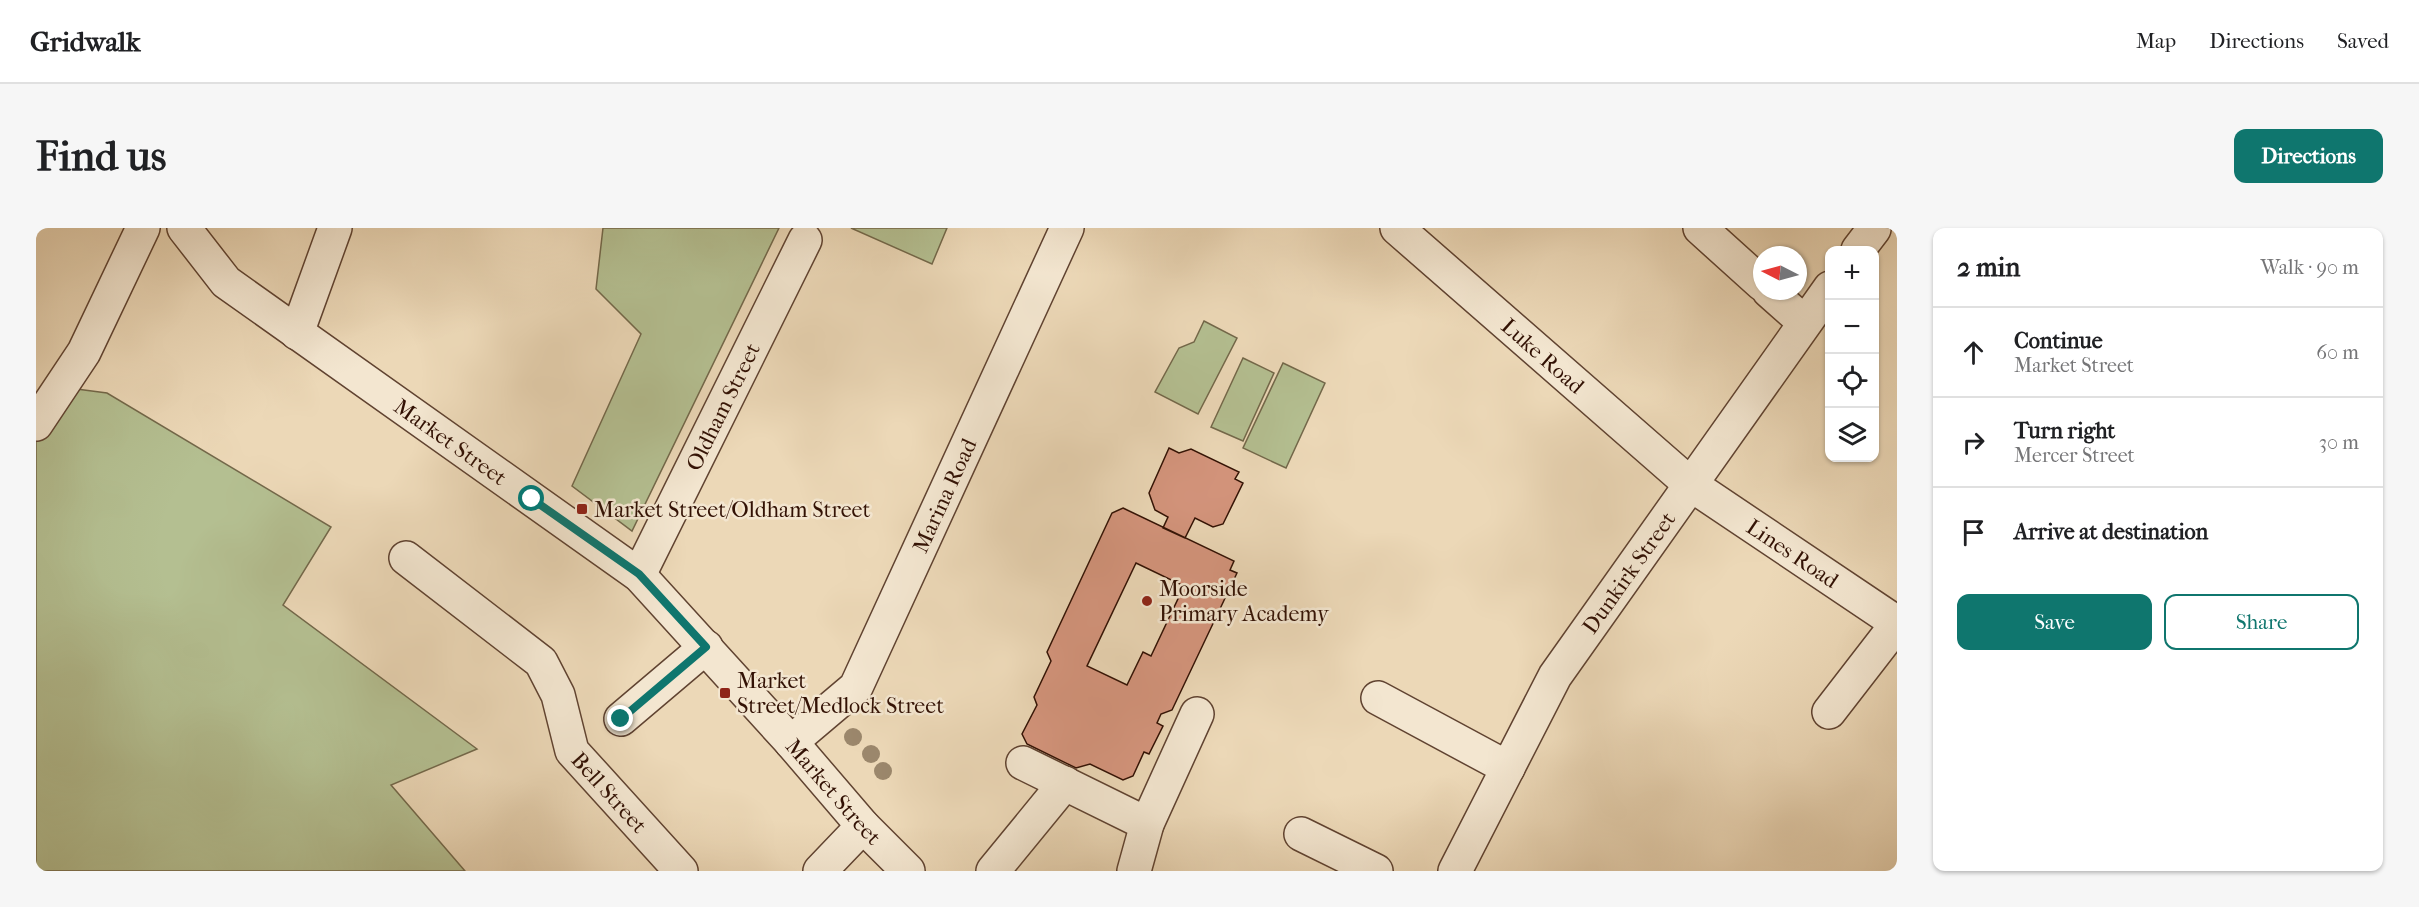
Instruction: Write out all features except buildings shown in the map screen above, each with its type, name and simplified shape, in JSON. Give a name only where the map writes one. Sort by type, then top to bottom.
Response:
[{"type":"street","points":[[36,424],[84,352],[143,228]]},
{"type":"street","name":"Market Street","points":[[184,228],[226,282],[639,574],[864,826],[908,871]]},
{"type":"street","points":[[297,333],[335,228]]},
{"type":"street","name":"Marina Road","points":[[791,742],[856,687],[1067,228]]},
{"type":"street","name":"Luke Road","points":[[1397,228],[1690,484]]},
{"type":"street","points":[[1700,228],[1753,276]]},
{"type":"street","name":"Oldham Street","points":[[639,574],[805,240]]},
{"type":"street","name":"Dunkirk Street","points":[[1455,871],[1555,676],[1825,295]]},
{"type":"street","points":[[1779,300],[1804,322]]},
{"type":"street","name":"Lines Road","points":[[1690,484],[1897,623]]},
{"type":"street","name":"Bell Street","points":[[406,558],[541,662],[558,695],[572,751],[681,871]]},
{"type":"street","points":[[1829,712],[1897,623]]},
{"type":"street","points":[[621,719],[706,647]]},
{"type":"street","points":[[1378,698],[1508,768]]},
{"type":"street","points":[[1134,871],[1148,824],[1197,714]]},
{"type":"street","points":[[1023,763],[1148,824]]},
{"type":"street","points":[[993,871],[1065,783]]},
{"type":"street","points":[[820,871],[864,826]]},
{"type":"street","points":[[1301,834],[1376,871]]},
{"type":"green space","points":[[603,228],[779,228],[632,531],[572,486],[641,334],[596,289]]},
{"type":"green space","points":[[851,228],[947,228],[932,264]]},
{"type":"green space","points":[[1204,321],[1237,338],[1198,414],[1155,392],[1179,348],[1194,342]]},
{"type":"green space","points":[[1243,358],[1274,373],[1243,441],[1211,427]]},
{"type":"green space","points":[[1283,363],[1325,383],[1286,468],[1243,448]]},
{"type":"green space","points":[[46,385],[107,393],[331,527],[283,605],[477,749],[391,785],[465,871],[36,871],[36,394]]},
{"type":"place","name":"Market Street/Oldham Street","points":[[582,509]]},
{"type":"place","name":"Moorside Primary Academy","points":[[1147,601]]},
{"type":"place","name":"Market Street/Medlock Street","points":[[725,693]]},
{"type":"route","points":[[532,499],[639,574],[706,647],[621,719]]}]
